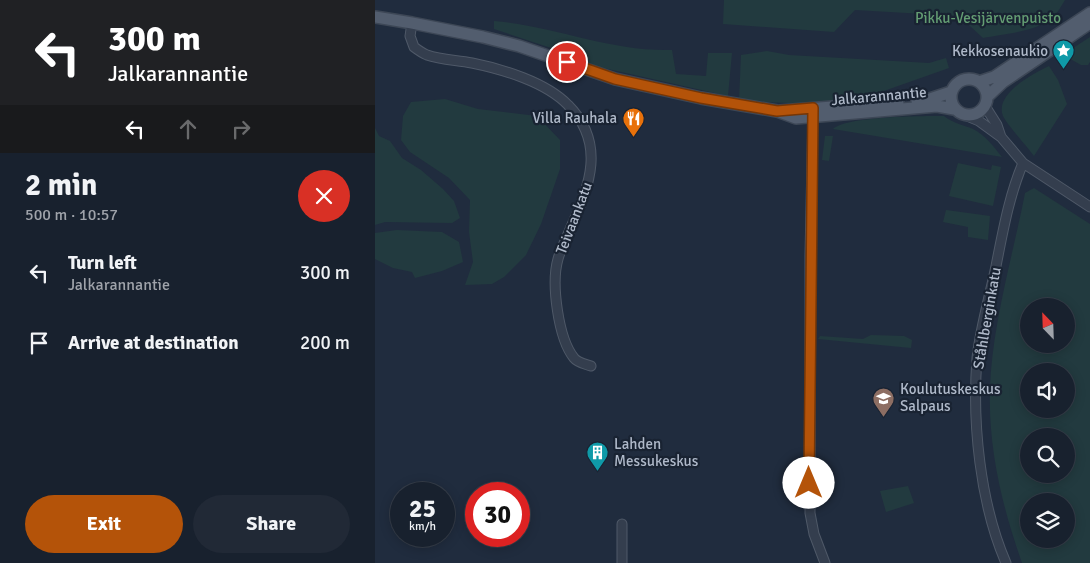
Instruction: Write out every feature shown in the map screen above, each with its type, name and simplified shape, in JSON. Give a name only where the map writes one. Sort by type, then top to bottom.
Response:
[{"type":"main road","points":[[1090,13],[994,78],[979,82],[967,79],[957,83],[951,92],[950,98],[954,109],[962,115],[978,114],[986,101],[1003,82],[1090,23]]},
{"type":"main road","name":"Jalkarannantie","points":[[375,18],[412,22],[483,37],[519,46],[615,79],[701,98],[777,111],[796,118],[813,113],[927,100],[951,92]]},
{"type":"main road","points":[[979,82],[985,89],[986,101]]},
{"type":"main road","name":"Jalkarannantie","points":[[813,113],[937,106],[954,109]]},
{"type":"street","name":"Teivaankatu","points":[[412,22],[410,36],[414,47],[427,55],[473,63],[520,77],[553,92],[569,105],[582,123],[590,141],[592,168],[577,212],[558,257],[555,273],[558,315],[565,339],[574,358],[582,364],[591,366]]},
{"type":"street","points":[[986,101],[1001,137]]},
{"type":"street","points":[[813,113],[810,255],[809,513],[814,534],[825,563]]},
{"type":"street","points":[[967,116],[979,121],[1001,137],[1023,163],[1090,207]]},
{"type":"street","name":"Ståhlberginkatu","points":[[1006,563],[995,536],[982,474],[978,434],[977,357],[1006,214],[1015,182],[1023,163]]},
{"type":"street","points":[[622,524],[622,563]]},
{"type":"green space","name":"Pikku-Vesijärvenpuisto","points":[[724,0],[1065,0],[1051,19],[1036,27],[983,38],[959,16],[855,10],[834,32],[723,24]]},
{"type":"green space","points":[[494,21],[539,28],[627,47],[649,50],[672,50],[676,74],[706,76],[708,53],[732,53],[728,96],[599,67],[554,49],[494,29]]},
{"type":"green space","points":[[1090,37],[1090,62],[1088,65],[1081,65],[1065,56],[1064,54]]},
{"type":"green space","points":[[767,51],[789,55],[929,63],[946,58],[949,68],[881,92],[814,104],[739,101],[741,55]]},
{"type":"green space","points":[[1049,66],[1058,80],[1067,104],[1034,156],[1005,120],[1002,108],[1004,100],[1017,85]]},
{"type":"green space","points":[[445,99],[478,109],[537,116],[560,140],[560,169],[541,224],[526,255],[504,277],[492,284],[465,285],[473,262],[469,232],[470,200],[449,178],[410,152],[401,140],[403,116],[411,102]]},
{"type":"green space","points":[[944,116],[981,134],[1002,157],[833,129],[853,121],[868,119]]},
{"type":"green space","points":[[375,128],[379,136],[390,141],[402,158],[421,170],[443,189],[454,201],[460,218],[452,223],[385,222],[375,225]]},
{"type":"green space","points":[[825,136],[833,136],[829,161],[822,160]]},
{"type":"green space","points":[[958,163],[991,170],[992,165],[1001,167],[993,206],[949,196]]},
{"type":"green space","points":[[1034,188],[1090,224],[1090,563],[1022,563],[1008,520],[998,477],[991,433],[990,388],[999,315],[1025,193]]},
{"type":"green space","points":[[946,210],[990,216],[988,240],[968,237],[968,227],[943,222]]},
{"type":"green space","points":[[397,230],[442,232],[459,242],[463,262],[442,271],[415,278],[412,272],[393,268],[375,259],[375,233]]},
{"type":"green space","points":[[871,335],[904,336],[912,340],[911,348],[818,339],[820,336],[863,339]]},
{"type":"green space","points":[[908,486],[914,503],[886,512],[880,491]]},
{"type":"place","name":"Kekkosenaukio","points":[[1064,70]]},
{"type":"place","name":"Villa Rauhala","points":[[633,137]]},
{"type":"place","name":"Koulutuskeskus Salpaus","points":[[884,417]]},
{"type":"place","name":"Lahden Messukeskus","points":[[598,472]]},
{"type":"route","points":[[567,62],[615,79],[701,98],[777,111],[813,108],[809,483]]}]
